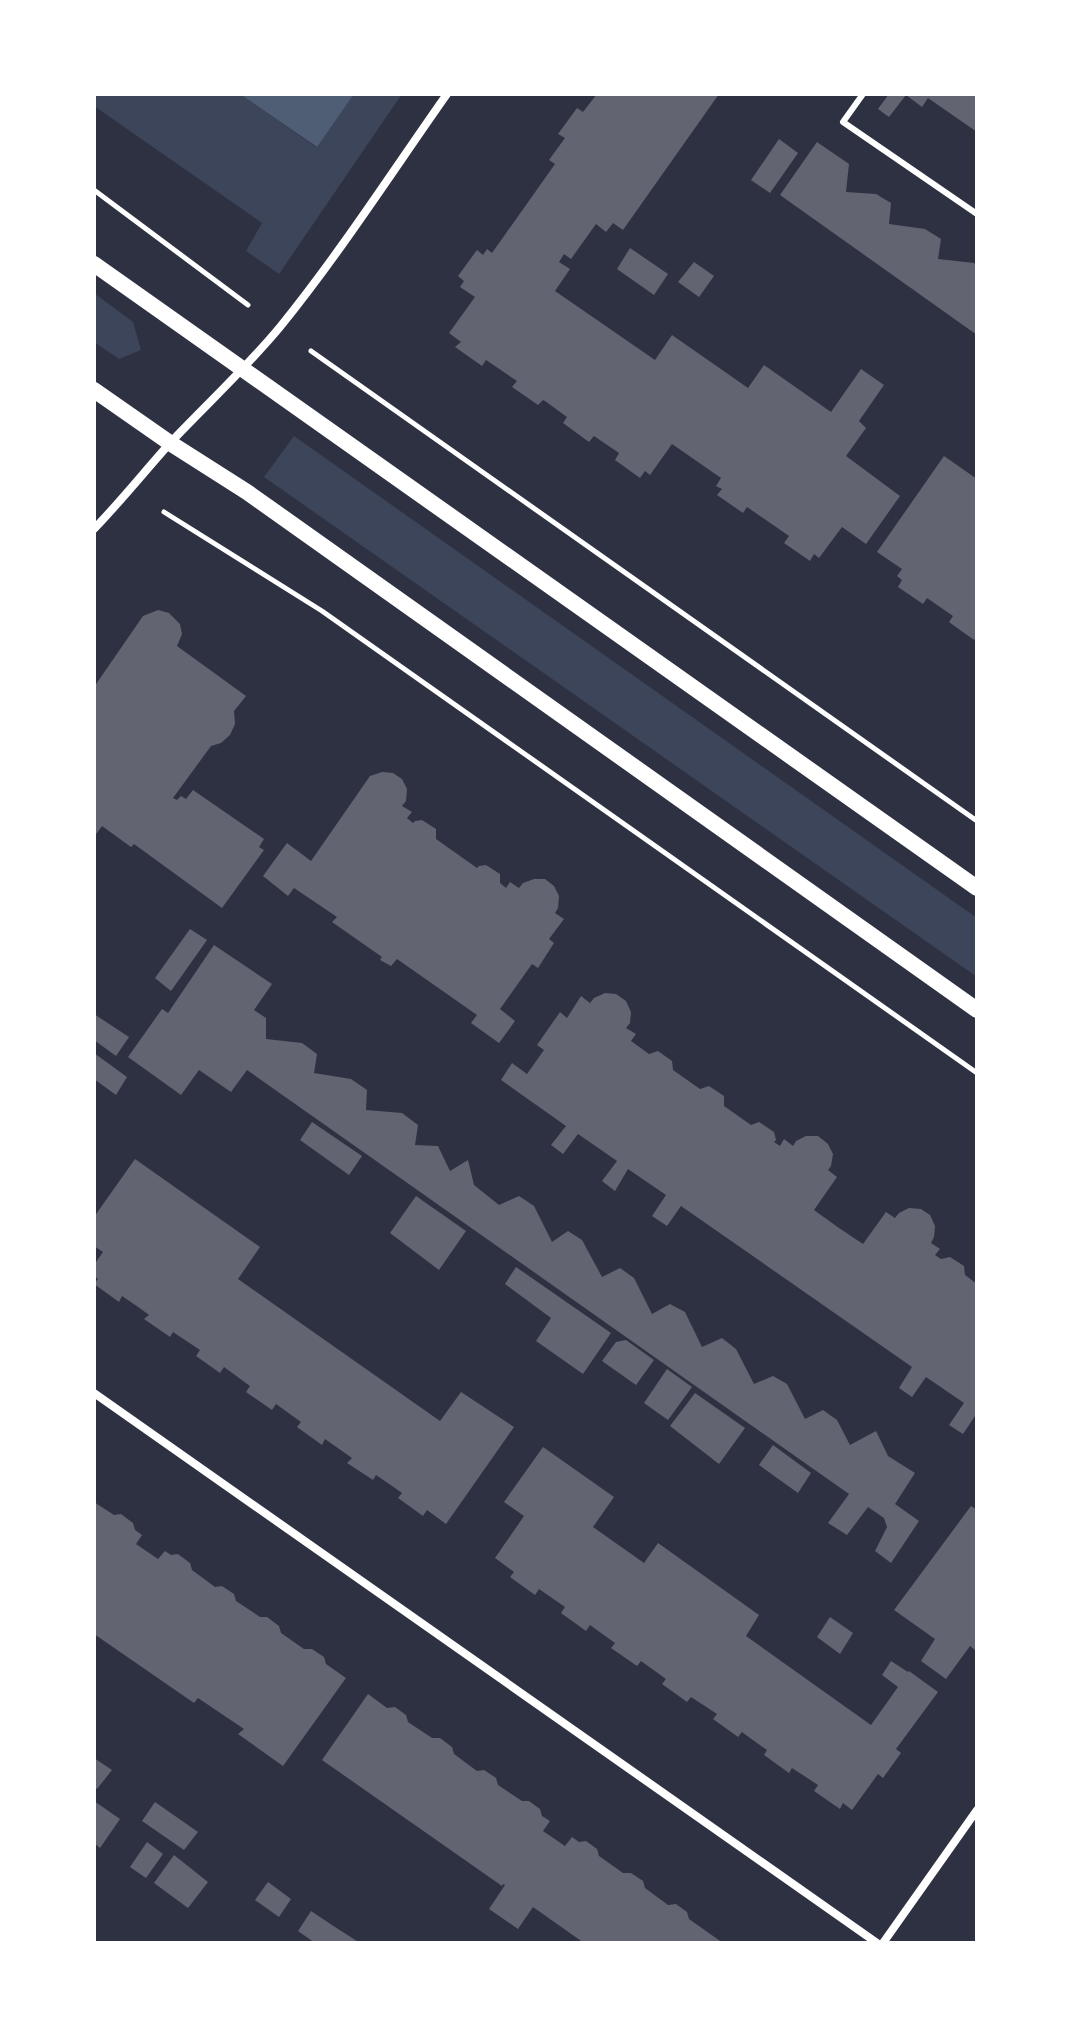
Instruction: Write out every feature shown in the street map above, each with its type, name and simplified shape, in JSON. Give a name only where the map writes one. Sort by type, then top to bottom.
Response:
[{"type":"main road","points":[[94,264],[977,888]]},
{"type":"main road","points":[[94,390],[247,492],[977,1010]]},
{"type":"street","points":[[94,529],[279,328],[318,278],[447,94]]},
{"type":"street","points":[[94,1393],[880,1943],[977,1810]]},
{"type":"lane","points":[[863,94],[843,122],[977,214]]},
{"type":"path","points":[[94,190],[279,328],[977,821]]},
{"type":"path","points":[[130,491],[322,611],[977,1073]]},
{"type":"shaded area","points":[[94,94],[240,94],[316,147],[354,94],[402,94],[279,274],[246,251],[262,223],[94,106]]},
{"type":"shaded area","points":[[240,94],[354,94],[317,147]]},
{"type":"shaded area","points":[[94,293],[133,322],[141,350],[119,359],[94,342]]},
{"type":"shaded area","points":[[294,436],[977,918],[977,977],[264,477]]},
{"type":"building","points":[[597,94],[719,94],[623,230],[613,223],[606,232],[596,224],[571,259],[564,254],[559,262],[570,269],[555,291],[655,360],[672,335],[748,388],[764,365],[831,412],[861,369],[884,385],[859,421],[866,428],[846,456],[900,496],[866,544],[842,527],[819,558],[814,554],[810,561],[784,543],[789,536],[747,507],[743,513],[717,495],[722,489],[716,486],[721,478],[672,444],[650,475],[645,471],[640,478],[615,460],[619,453],[594,436],[589,442],[563,423],[567,417],[545,401],[538,405],[512,387],[517,381],[486,360],[482,366],[455,347],[461,342],[449,333],[475,297],[460,287],[464,281],[458,276],[477,250],[483,255],[487,249],[492,253],[555,164],[549,160],[565,138],[558,134],[577,108],[583,112]]},
{"type":"building","points":[[889,94],[977,94],[977,132],[928,98],[922,107],[906,95],[889,117],[878,109]]},
{"type":"building","points":[[779,139],[798,153],[770,193],[751,180]]},
{"type":"building","points":[[817,142],[849,164],[846,192],[876,194],[891,203],[889,224],[925,229],[941,239],[938,259],[974,263],[977,266],[977,335],[780,195]]},
{"type":"building","points":[[630,248],[668,274],[654,295],[617,269]]},
{"type":"building","points":[[694,262],[714,276],[699,297],[678,282]]},
{"type":"building","points":[[944,456],[977,479],[977,635],[974,640],[949,622],[953,616],[927,598],[923,604],[898,587],[902,580],[897,576],[902,569],[877,552]]},
{"type":"building","points":[[158,610],[169,613],[180,624],[182,634],[177,646],[246,696],[234,711],[235,724],[230,735],[221,743],[211,746],[173,798],[177,800],[181,796],[186,799],[193,790],[264,839],[259,847],[264,850],[222,908],[134,844],[131,847],[102,826],[94,837],[94,687],[143,616]]},
{"type":"building","points":[[382,772],[393,773],[402,779],[407,789],[406,801],[402,806],[412,812],[407,818],[413,823],[422,820],[436,829],[436,839],[477,868],[486,865],[500,874],[500,883],[506,888],[510,882],[519,888],[534,879],[545,879],[554,886],[559,896],[555,913],[564,919],[549,939],[554,943],[538,968],[532,964],[500,1009],[515,1021],[499,1043],[471,1023],[477,1015],[397,959],[391,966],[380,960],[382,957],[332,922],[337,917],[294,888],[288,896],[263,876],[287,843],[311,861],[370,776]]},
{"type":"building","points":[[190,929],[207,940],[171,991],[155,978]]},
{"type":"building","points":[[214,945],[272,984],[254,1010],[266,1018],[266,1039],[302,1043],[317,1054],[314,1073],[351,1079],[367,1090],[366,1110],[402,1113],[418,1125],[415,1145],[438,1146],[450,1171],[468,1160],[474,1185],[499,1205],[519,1196],[534,1206],[552,1242],[568,1231],[582,1240],[602,1277],[620,1268],[634,1278],[652,1314],[670,1304],[685,1312],[702,1347],[722,1338],[736,1349],[754,1384],[773,1376],[787,1384],[805,1419],[823,1410],[837,1420],[850,1445],[876,1431],[888,1456],[915,1473],[895,1504],[919,1521],[891,1563],[875,1551],[887,1527],[884,1518],[868,1507],[847,1535],[828,1523],[849,1494],[247,1070],[231,1092],[199,1070],[181,1095],[128,1057],[162,1009],[168,1013]]},
{"type":"building","points":[[605,993],[616,994],[626,1001],[631,1012],[626,1028],[636,1034],[631,1041],[649,1054],[658,1051],[672,1061],[673,1070],[700,1089],[709,1086],[724,1096],[724,1106],[751,1125],[759,1122],[774,1132],[774,1142],[780,1146],[784,1139],[793,1146],[806,1136],[818,1136],[828,1144],[833,1154],[828,1170],[837,1177],[814,1210],[839,1228],[863,1244],[886,1212],[895,1218],[909,1208],[921,1209],[930,1215],[935,1226],[931,1243],[940,1249],[935,1255],[941,1259],[950,1257],[964,1266],[965,1275],[977,1284],[977,1413],[963,1434],[949,1425],[964,1403],[926,1377],[912,1397],[899,1388],[912,1367],[681,1206],[667,1226],[652,1216],[666,1195],[628,1169],[615,1191],[602,1181],[617,1161],[578,1134],[563,1154],[551,1145],[566,1126],[501,1080],[512,1063],[527,1074],[544,1050],[537,1045],[560,1012],[567,1018],[581,996],[590,1003]]},
{"type":"building","points":[[94,1014],[129,1037],[116,1056],[94,1040]]},
{"type":"building","points":[[94,1053],[127,1077],[116,1095],[94,1079]]},
{"type":"building","points":[[312,1122],[362,1156],[349,1175],[300,1140]]},
{"type":"building","points":[[135,1159],[260,1247],[238,1279],[440,1421],[461,1392],[514,1427],[446,1524],[427,1510],[423,1516],[398,1498],[402,1493],[395,1488],[376,1475],[373,1480],[347,1463],[352,1458],[325,1439],[322,1445],[297,1427],[301,1422],[276,1404],[272,1410],[246,1392],[250,1386],[224,1367],[220,1373],[196,1356],[200,1350],[173,1332],[170,1337],[144,1319],[149,1315],[141,1309],[122,1296],[119,1302],[94,1284],[98,1279],[94,1276],[94,1265],[103,1252],[94,1246],[94,1217]]},
{"type":"building","points":[[416,1196],[466,1231],[439,1270],[390,1233]]},
{"type":"building","points":[[516,1267],[611,1333],[583,1374],[536,1341],[551,1318],[505,1284]]},
{"type":"building","points":[[626,1340],[654,1360],[636,1385],[602,1361],[616,1342]]},
{"type":"building","points":[[667,1369],[692,1387],[668,1420],[644,1403]]},
{"type":"building","points":[[695,1393],[745,1428],[719,1464],[670,1426]]},
{"type":"building","points":[[773,1445],[811,1473],[798,1493],[759,1465]]},
{"type":"building","points":[[543,1447],[614,1497],[593,1527],[644,1563],[658,1543],[759,1615],[746,1636],[871,1725],[898,1687],[882,1675],[891,1661],[938,1692],[896,1749],[901,1753],[883,1778],[878,1774],[852,1810],[843,1803],[840,1809],[814,1791],[818,1785],[792,1768],[789,1773],[764,1755],[767,1750],[742,1732],[738,1737],[713,1719],[717,1714],[691,1697],[687,1702],[662,1684],[666,1679],[641,1661],[637,1666],[611,1648],[615,1643],[590,1625],[586,1631],[561,1613],[565,1607],[539,1589],[535,1595],[510,1577],[514,1572],[495,1558],[524,1516],[504,1502]]},
{"type":"building","points":[[94,1502],[133,1523],[135,1530],[142,1535],[136,1544],[158,1559],[165,1551],[171,1555],[178,1554],[190,1563],[192,1570],[215,1587],[222,1586],[234,1594],[236,1601],[260,1617],[267,1617],[279,1626],[281,1633],[304,1649],[312,1649],[324,1657],[326,1664],[346,1678],[283,1766],[238,1734],[244,1729],[198,1698],[194,1703],[94,1634]]},
{"type":"building","points":[[971,1506],[977,1510],[977,1647],[975,1650],[970,1646],[946,1679],[921,1661],[935,1639],[894,1610]]},
{"type":"building","points":[[830,1617],[853,1633],[840,1654],[817,1637]]},
{"type":"building","points":[[368,1694],[387,1708],[395,1707],[406,1715],[408,1722],[432,1738],[440,1738],[452,1747],[454,1754],[477,1771],[484,1770],[496,1778],[498,1785],[540,1809],[542,1816],[550,1821],[543,1831],[565,1846],[572,1837],[579,1842],[586,1841],[597,1849],[599,1856],[623,1873],[631,1873],[643,1881],[645,1888],[668,1905],[676,1904],[687,1912],[689,1919],[723,1943],[584,1943],[533,1907],[518,1929],[489,1909],[505,1885],[502,1886],[322,1760]]},
{"type":"building","points":[[94,1758],[112,1770],[97,1789],[94,1787]]},
{"type":"building","points":[[94,1801],[120,1819],[100,1848],[94,1843]]},
{"type":"building","points":[[155,1802],[198,1832],[184,1850],[142,1821]]},
{"type":"building","points":[[147,1842],[163,1854],[146,1878],[130,1867]]},
{"type":"building","points":[[174,1855],[208,1882],[188,1908],[154,1883]]},
{"type":"building","points":[[268,1882],[291,1899],[279,1917],[255,1900]]},
{"type":"building","points":[[311,1911],[360,1943],[315,1943],[298,1931]]}]
